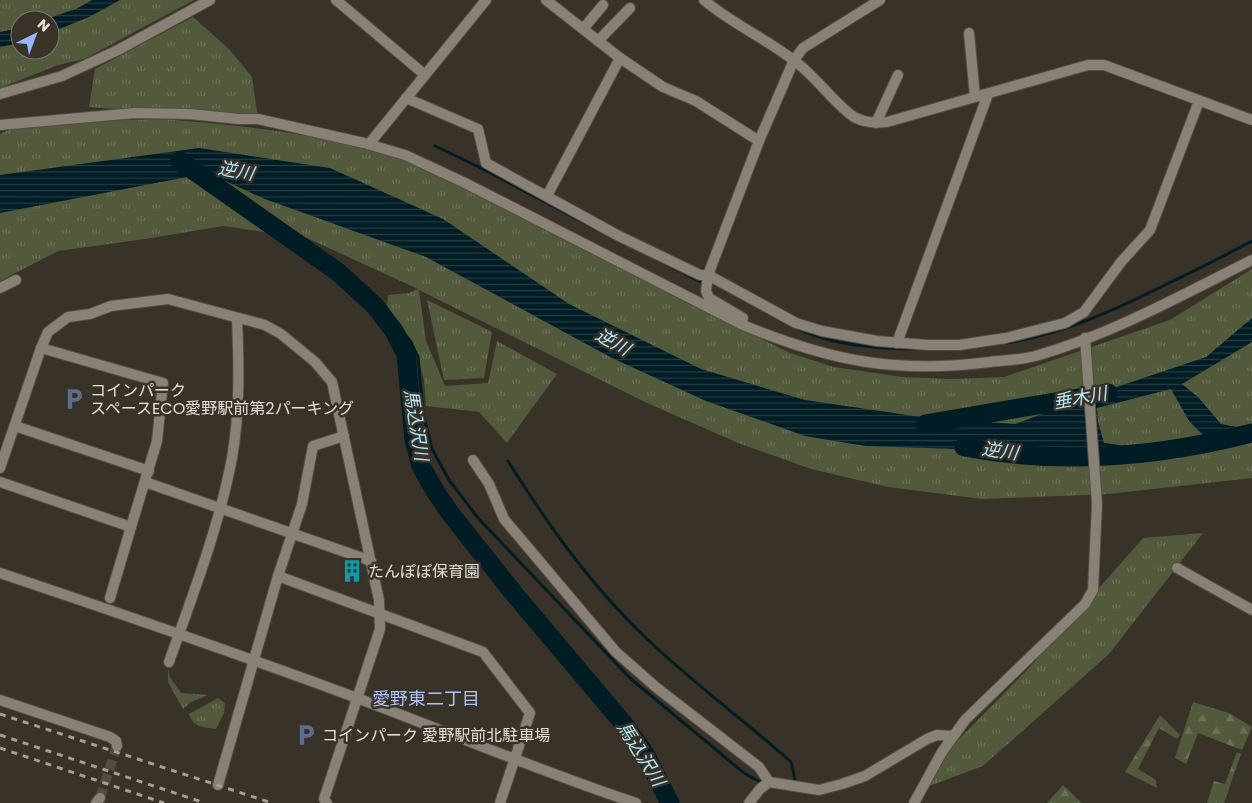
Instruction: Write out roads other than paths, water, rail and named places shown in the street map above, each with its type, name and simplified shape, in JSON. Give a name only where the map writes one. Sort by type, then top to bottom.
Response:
[{"type":"street","points":[[0,94],[62,76],[118,50],[210,0]]},
{"type":"street","points":[[336,0],[425,75]]},
{"type":"street","points":[[546,0],[620,58],[663,87],[696,101],[759,141]]},
{"type":"street","points":[[704,0],[732,21],[794,60],[816,78],[853,116],[870,124],[1088,66],[1104,66],[1252,120]]},
{"type":"street","points":[[780,340],[709,298],[706,291],[708,275],[759,141],[794,60],[803,48],[880,0]]},
{"type":"street","points":[[369,144],[481,2]]},
{"type":"street","points":[[583,29],[603,5]]},
{"type":"street","points":[[598,41],[630,8]]},
{"type":"street","points":[[969,33],[976,97]]},
{"type":"street","points":[[547,196],[620,58]]},
{"type":"street","points":[[876,123],[898,75]]},
{"type":"street","points":[[897,343],[988,94]]},
{"type":"street","points":[[406,98],[478,129],[486,163],[617,235],[700,275],[708,275],[796,323],[822,331],[897,343],[959,345],[1006,338],[1065,323],[1084,312],[1121,262],[1150,230],[1199,101]]},
{"type":"street","points":[[0,125],[135,113],[190,114],[239,119],[258,118],[369,144],[405,156],[465,183],[743,325],[828,356],[903,366],[949,367],[1037,356],[1086,341],[1122,326],[1252,260]]},
{"type":"street","points":[[0,288],[16,280]]},
{"type":"street","points":[[0,468],[48,332],[56,324],[68,317],[90,314],[110,306],[168,298],[265,325],[281,334],[315,362],[332,382],[371,560],[380,615],[380,629],[324,799],[327,803]]},
{"type":"street","points":[[170,662],[220,507],[232,458],[240,376],[238,318]]},
{"type":"street","points":[[914,803],[942,752],[965,720],[1086,604],[1093,590],[1097,504],[1086,341]]},
{"type":"street","points":[[41,348],[163,383],[157,441],[110,598]]},
{"type":"street","points":[[15,426],[149,471]]},
{"type":"street","points":[[218,785],[278,576],[302,504],[313,446],[344,436]]},
{"type":"street","points":[[473,460],[489,484],[504,519],[616,652],[663,693],[759,767],[769,782],[803,789],[827,788],[865,776],[927,739],[937,735],[953,736]]},
{"type":"street","points":[[0,482],[132,527]]},
{"type":"street","points":[[146,482],[371,560]]},
{"type":"street","points":[[1177,568],[1252,610]]},
{"type":"street","points":[[0,573],[180,634],[636,803]]},
{"type":"street","points":[[278,576],[483,652],[530,713],[516,760],[500,803]]},
{"type":"street","points":[[0,700],[110,737],[116,741],[117,746]]},
{"type":"street","points":[[750,803],[760,789],[769,782]]},
{"type":"water","points":[[92,0],[120,0],[89,17],[60,29],[60,14],[76,9]]},
{"type":"water","points":[[10,30],[10,45],[0,47],[0,32]]},
{"type":"water","points":[[199,148],[330,168],[443,219],[569,304],[701,369],[805,400],[928,418],[1015,424],[1206,357],[1252,318],[1252,342],[1182,384],[1198,397],[1221,424],[1243,428],[1252,425],[1252,433],[1111,454],[865,446],[805,436],[706,401],[612,358],[426,257],[265,199],[208,173],[0,213],[0,175]],"holes":[[[1171,389],[1189,421],[1205,437],[1127,446],[1104,443],[1098,422],[1097,408]]]},
{"type":"waterway","points":[[435,146],[596,229]]},
{"type":"waterway","name":"馬込沢川","points":[[180,161],[338,272],[375,306],[394,331],[406,354],[414,440],[421,466],[435,491],[450,513],[516,596],[623,723],[645,754],[670,803]]},
{"type":"waterway","points":[[1007,343],[1028,339],[1089,320],[1148,294],[1252,241]]},
{"type":"waterway","points":[[664,263],[701,282]]},
{"type":"waterway","points":[[354,287],[389,316],[410,341],[418,357],[423,413],[432,449],[449,480],[478,518],[631,679],[744,773],[764,784]]},
{"type":"waterway","points":[[795,327],[822,338],[854,345],[916,349]]},
{"type":"waterway","name":"垂木川","points":[[925,424],[1108,393]]},
{"type":"waterway","name":"逆川","points":[[964,447],[1036,456],[1109,456],[1181,448],[1252,433]]},
{"type":"waterway","points":[[508,461],[555,532],[589,577],[627,619],[664,655],[791,762],[795,779],[792,783]]},
{"type":"tunnel","points":[[100,798],[117,746]]},
{"type":"railway","points":[[0,714],[272,803]]},
{"type":"railway","points":[[0,735],[205,803]]},
{"type":"railway","points":[[0,748],[164,803]]},
{"type":"place","name":"コインパーク スペースECO愛野駅前第2パーキング","points":[[74,399]]},
{"type":"place","name":"たんぽぽ保育園","points":[[352,571]]},
{"type":"place","name":"コインパーク 愛野駅前北駐車場","points":[[306,735]]},
{"type":"district","name":"愛野東二丁目","points":[[426,699]]}]
